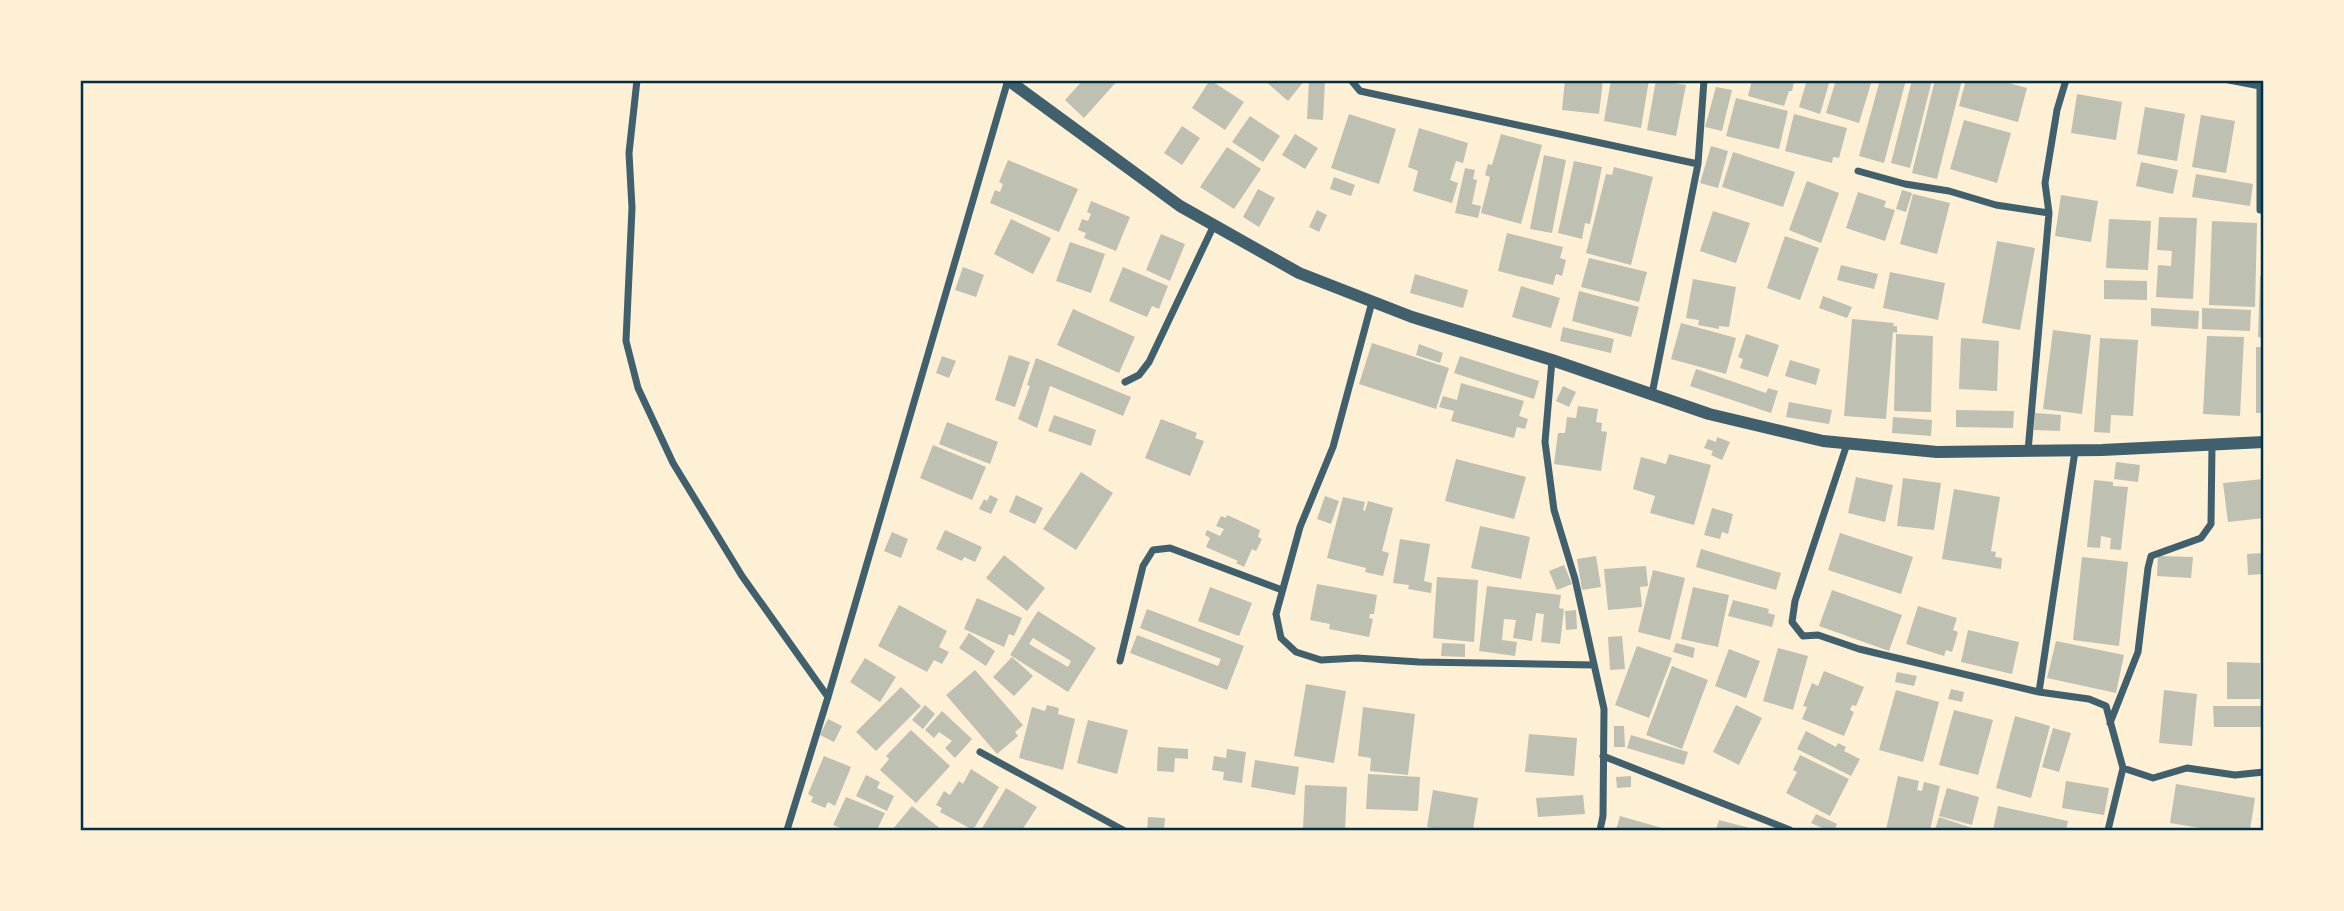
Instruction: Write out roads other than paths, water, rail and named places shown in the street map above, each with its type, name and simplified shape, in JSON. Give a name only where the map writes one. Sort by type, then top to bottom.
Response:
[{"type":"street","points":[[638,80],[629,153],[632,208],[626,341],[638,388],[673,463],[742,576],[828,698]]},
{"type":"street","points":[[787,831],[1008,80],[1180,206],[1299,273],[1412,317],[1552,360],[1709,414],[1824,442],[1937,452],[2075,451],[2263,442]]},
{"type":"street","points":[[1351,80],[1360,91],[1698,164]]},
{"type":"street","points":[[1652,394],[1698,164],[1704,80]]},
{"type":"street","points":[[2028,451],[2049,213],[2045,183],[2057,110],[2066,80]]},
{"type":"street","points":[[2229,80],[2260,83],[2260,210]]},
{"type":"street","points":[[1858,171],[1905,184],[1949,191],[1996,205],[2049,213]]},
{"type":"street","points":[[1125,382],[1139,375],[1149,362],[1214,225]]},
{"type":"street","points":[[1372,302],[1333,447],[1300,527],[1282,590],[1276,614],[1282,638],[1296,653],[1321,660],[1357,658],[1419,662],[1594,665]]},
{"type":"street","points":[[1552,360],[1545,442],[1554,510],[1575,579],[1604,709],[1600,831]]},
{"type":"street","points":[[1847,444],[1795,601],[1792,622],[1802,636],[1818,635],[1860,649],[2039,692],[2089,699],[2106,706],[2123,768],[2108,831]]},
{"type":"street","points":[[2110,723],[2138,652],[2151,556],[2200,538],[2211,524],[2212,444]]},
{"type":"street","points":[[2039,692],[2075,451]]},
{"type":"street","points":[[1120,661],[1143,566],[1153,550],[1170,548],[1282,590]]},
{"type":"street","points":[[980,752],[1123,831]]},
{"type":"street","points":[[1603,756],[1782,825],[1790,831]]},
{"type":"street","points":[[2123,768],[2153,778],[2187,768],[2235,775],[2263,772]]}]
